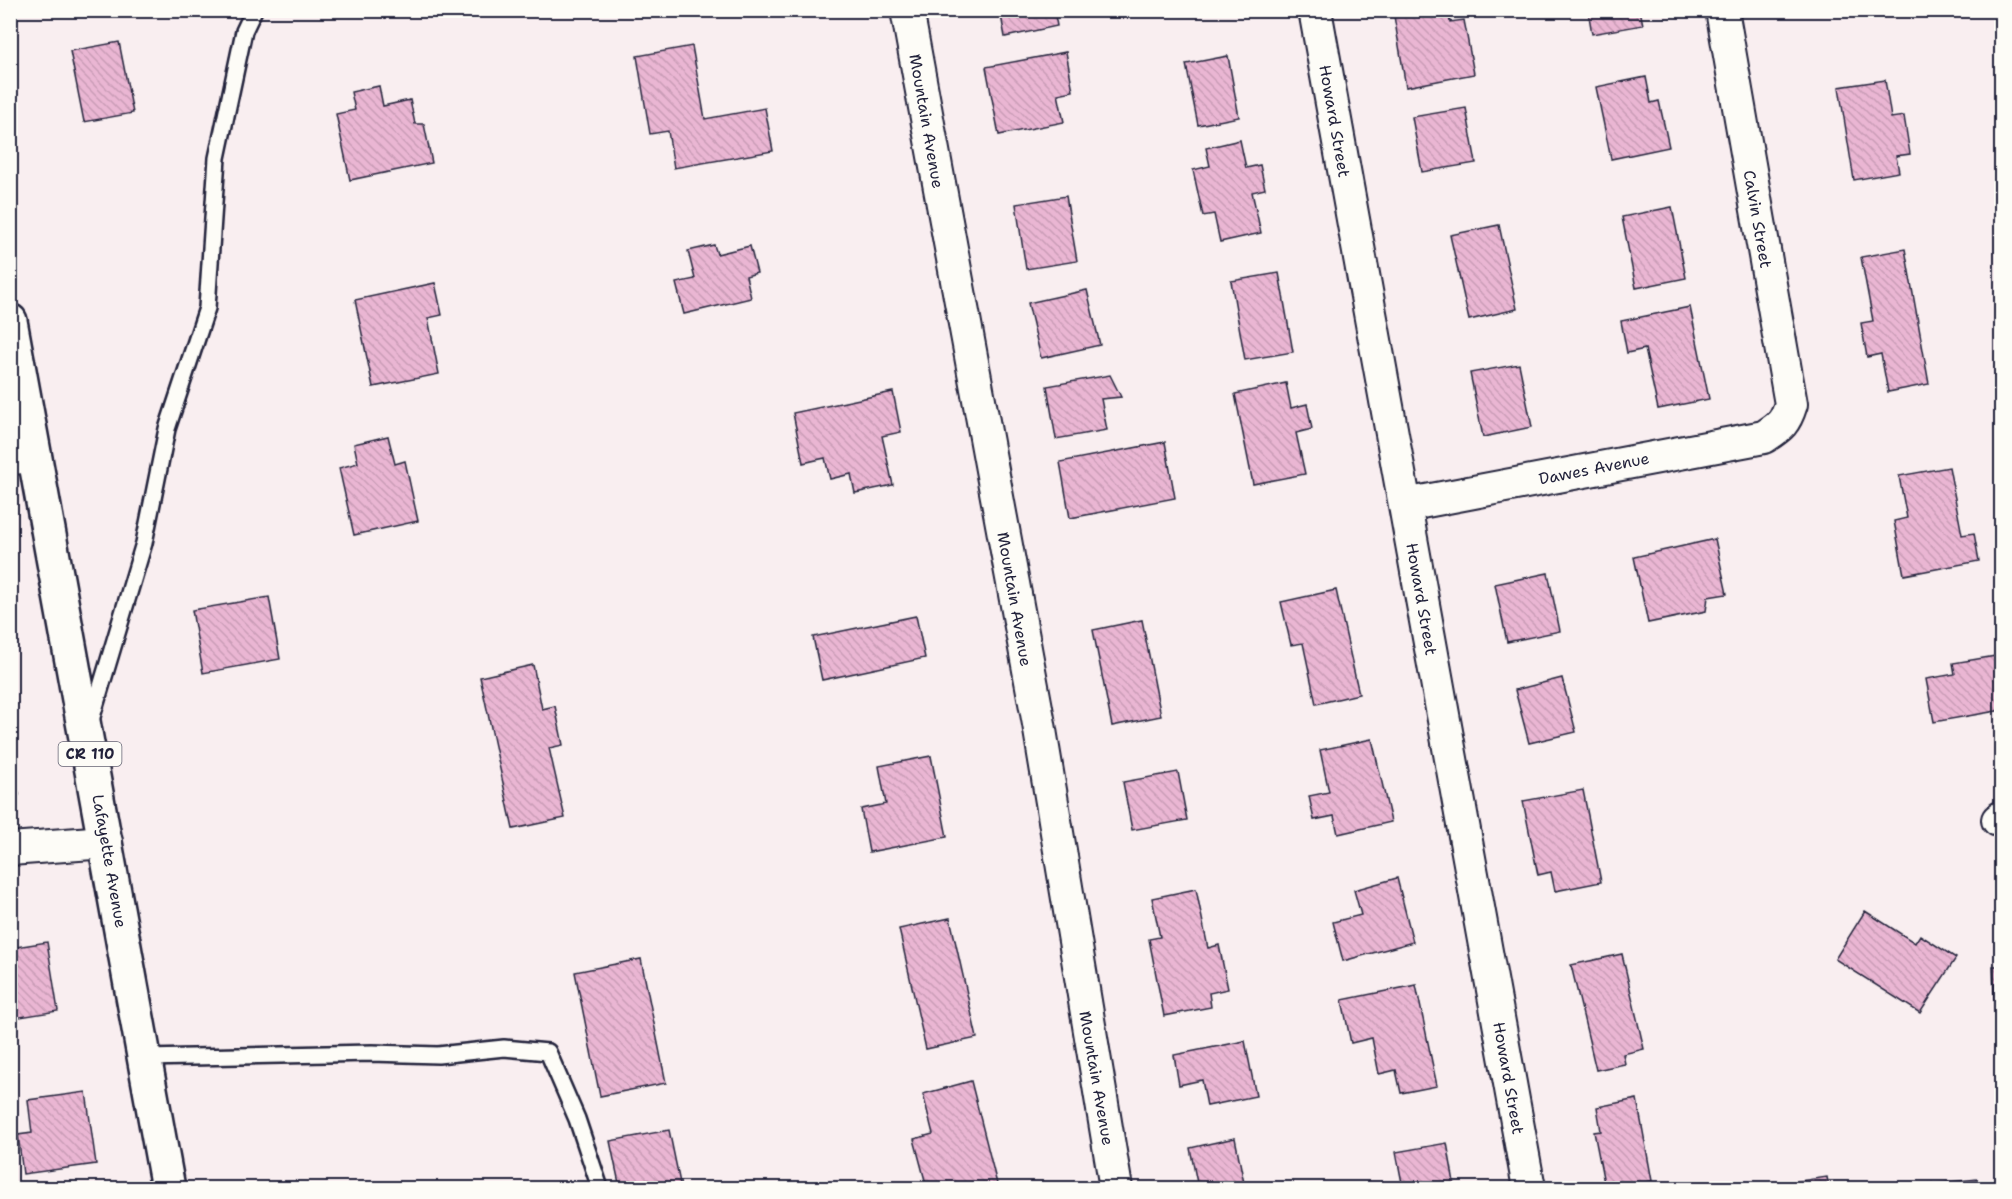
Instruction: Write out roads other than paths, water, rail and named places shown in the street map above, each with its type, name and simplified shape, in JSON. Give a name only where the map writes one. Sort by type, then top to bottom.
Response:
[{"type":"main road","name":"Lafayette Avenue","points":[[10,321],[23,457],[87,734],[168,1188]]},
{"type":"street","name":"Mountain Avenue","points":[[907,10],[1039,724],[1116,1188]]},
{"type":"street","name":"Howard Street","points":[[1315,10],[1529,1188]]},
{"type":"street","name":"Calvin Street","points":[[1722,10],[1791,404],[1781,426]]},
{"type":"street","name":"Dawes Avenue","points":[[1405,505],[1764,436],[1781,426]]},
{"type":"street","points":[[10,849],[106,842]]},
{"type":"lane","points":[[87,734],[144,543],[167,429],[207,308],[218,158],[244,31],[254,10]]},
{"type":"lane","points":[[145,1058],[372,1053],[438,1055],[504,1048],[548,1052],[577,1119],[600,1188]]}]
